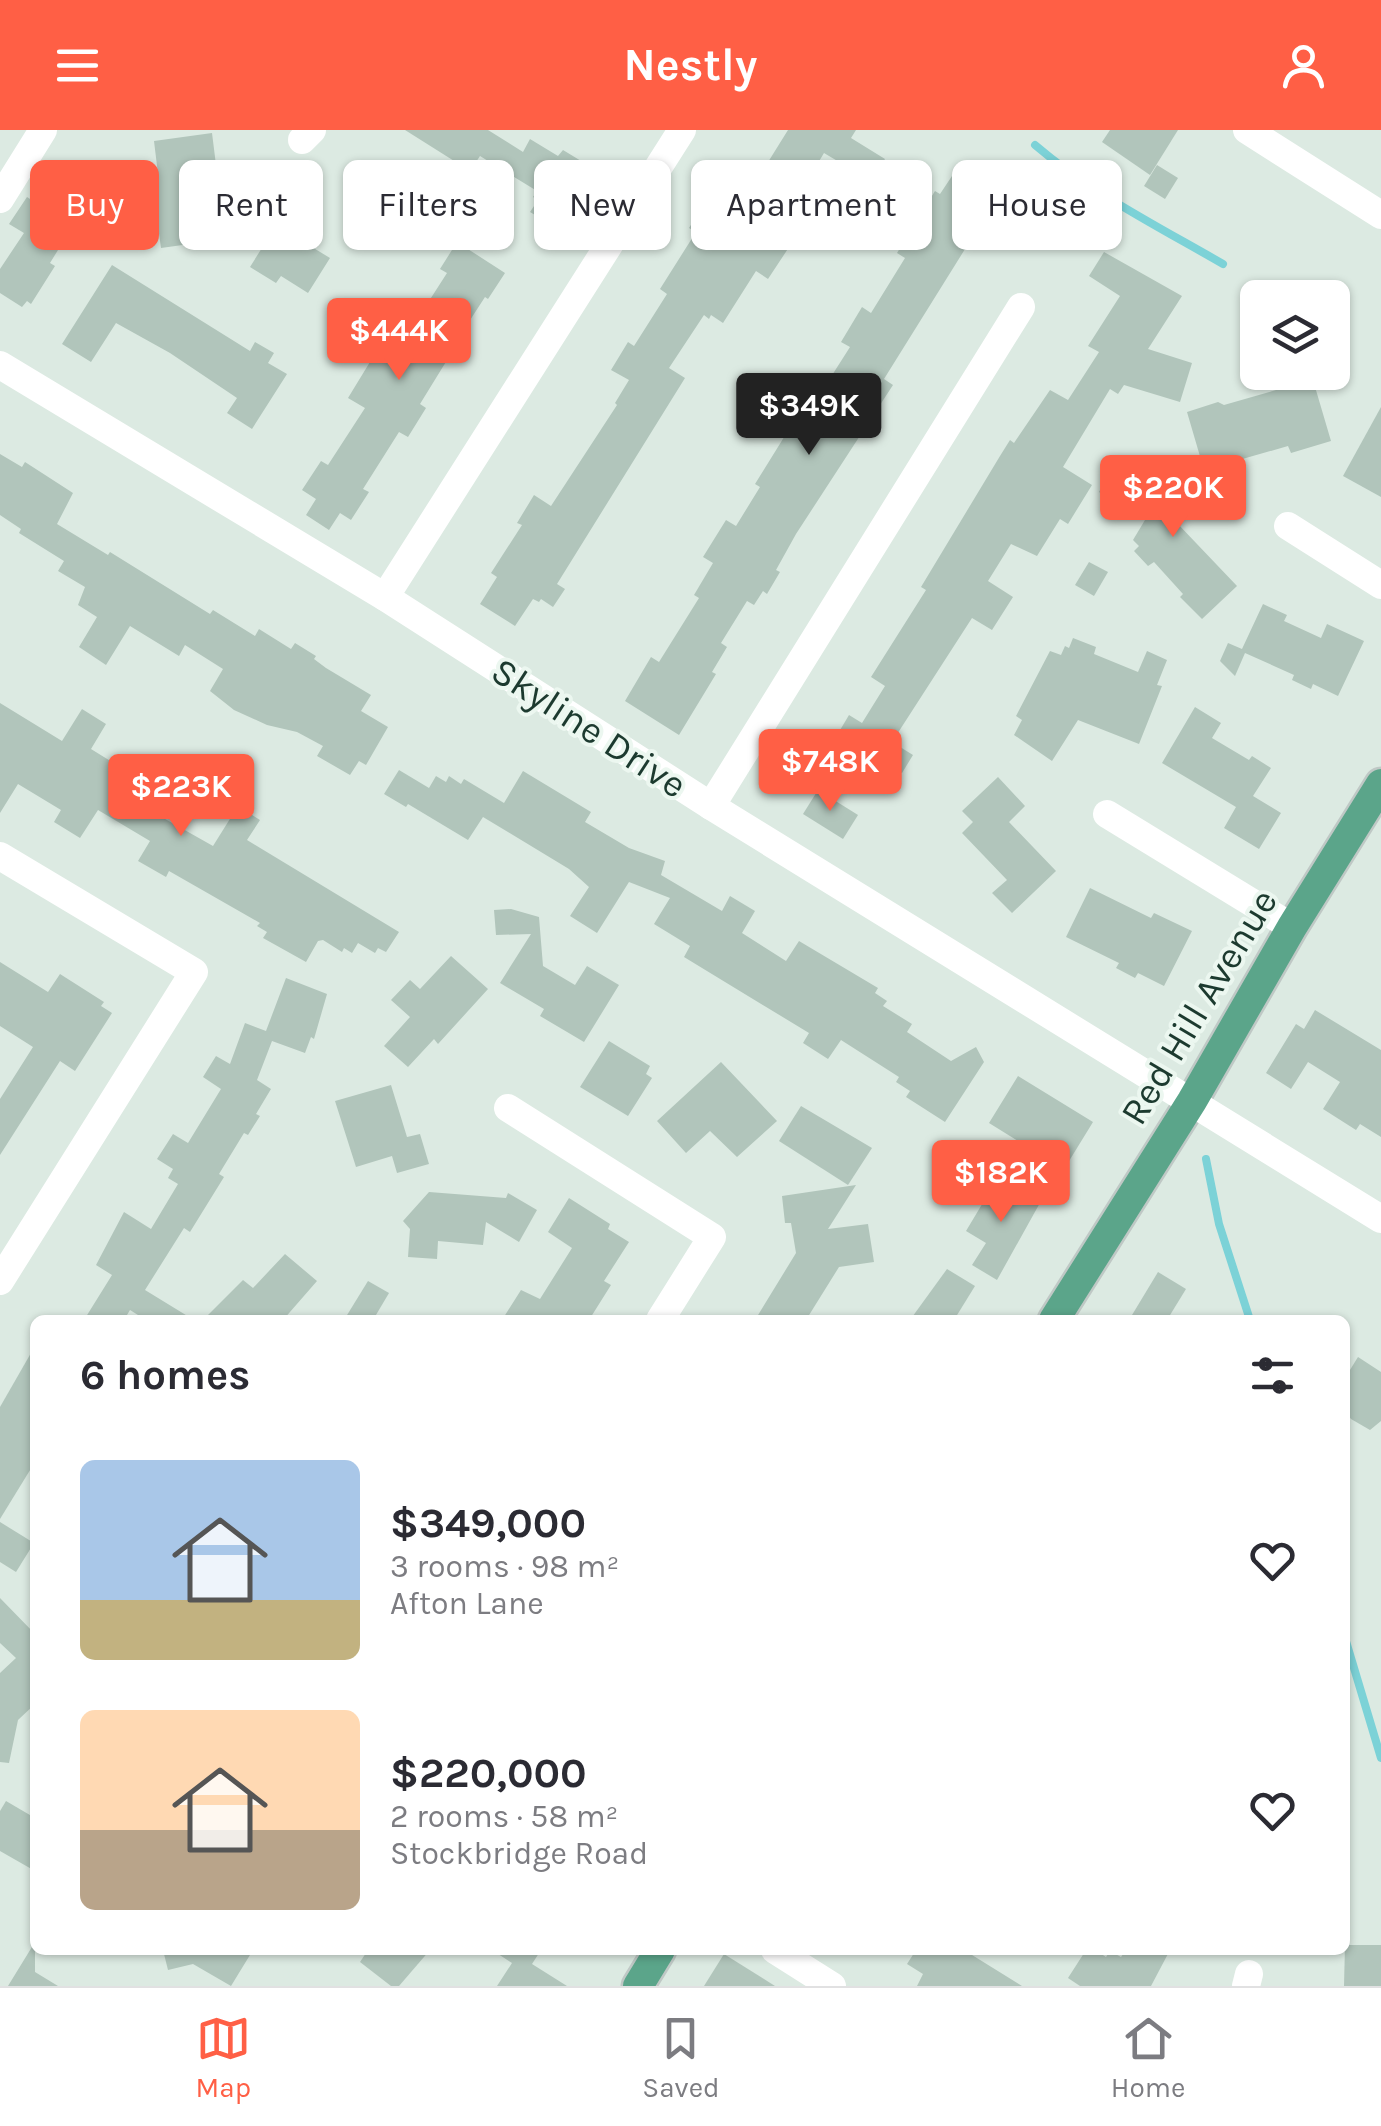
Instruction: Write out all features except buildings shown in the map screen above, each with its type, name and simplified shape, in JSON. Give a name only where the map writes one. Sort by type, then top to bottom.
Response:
[{"type":"main road","name":"Red Hill Avenue","points":[[1057,1315],[1192,1102],[1292,927],[1381,784]]},
{"type":"main road","points":[[638,1986],[657,1955]]},
{"type":"street","points":[[0,200],[43,130]]},
{"type":"street","points":[[1248,130],[1381,215]]},
{"type":"street","points":[[385,597],[681,131]]},
{"type":"street","points":[[712,806],[1021,308]]},
{"type":"street","name":"Skyline Drive","points":[[0,365],[385,597],[712,806],[1381,1219]]},
{"type":"street","points":[[1288,526],[1381,585]]},
{"type":"street","points":[[1107,814],[1292,927]]},
{"type":"street","points":[[0,856],[194,972],[0,1281]]},
{"type":"street","points":[[508,1108],[712,1237],[663,1315]]},
{"type":"street","points":[[783,1955],[832,1986]]},
{"type":"waterway","points":[[1035,145],[1102,194],[1223,264]]},
{"type":"waterway","points":[[1206,1159],[1219,1224],[1248,1315]]},
{"type":"waterway","points":[[1350,1655],[1381,1758]]}]
